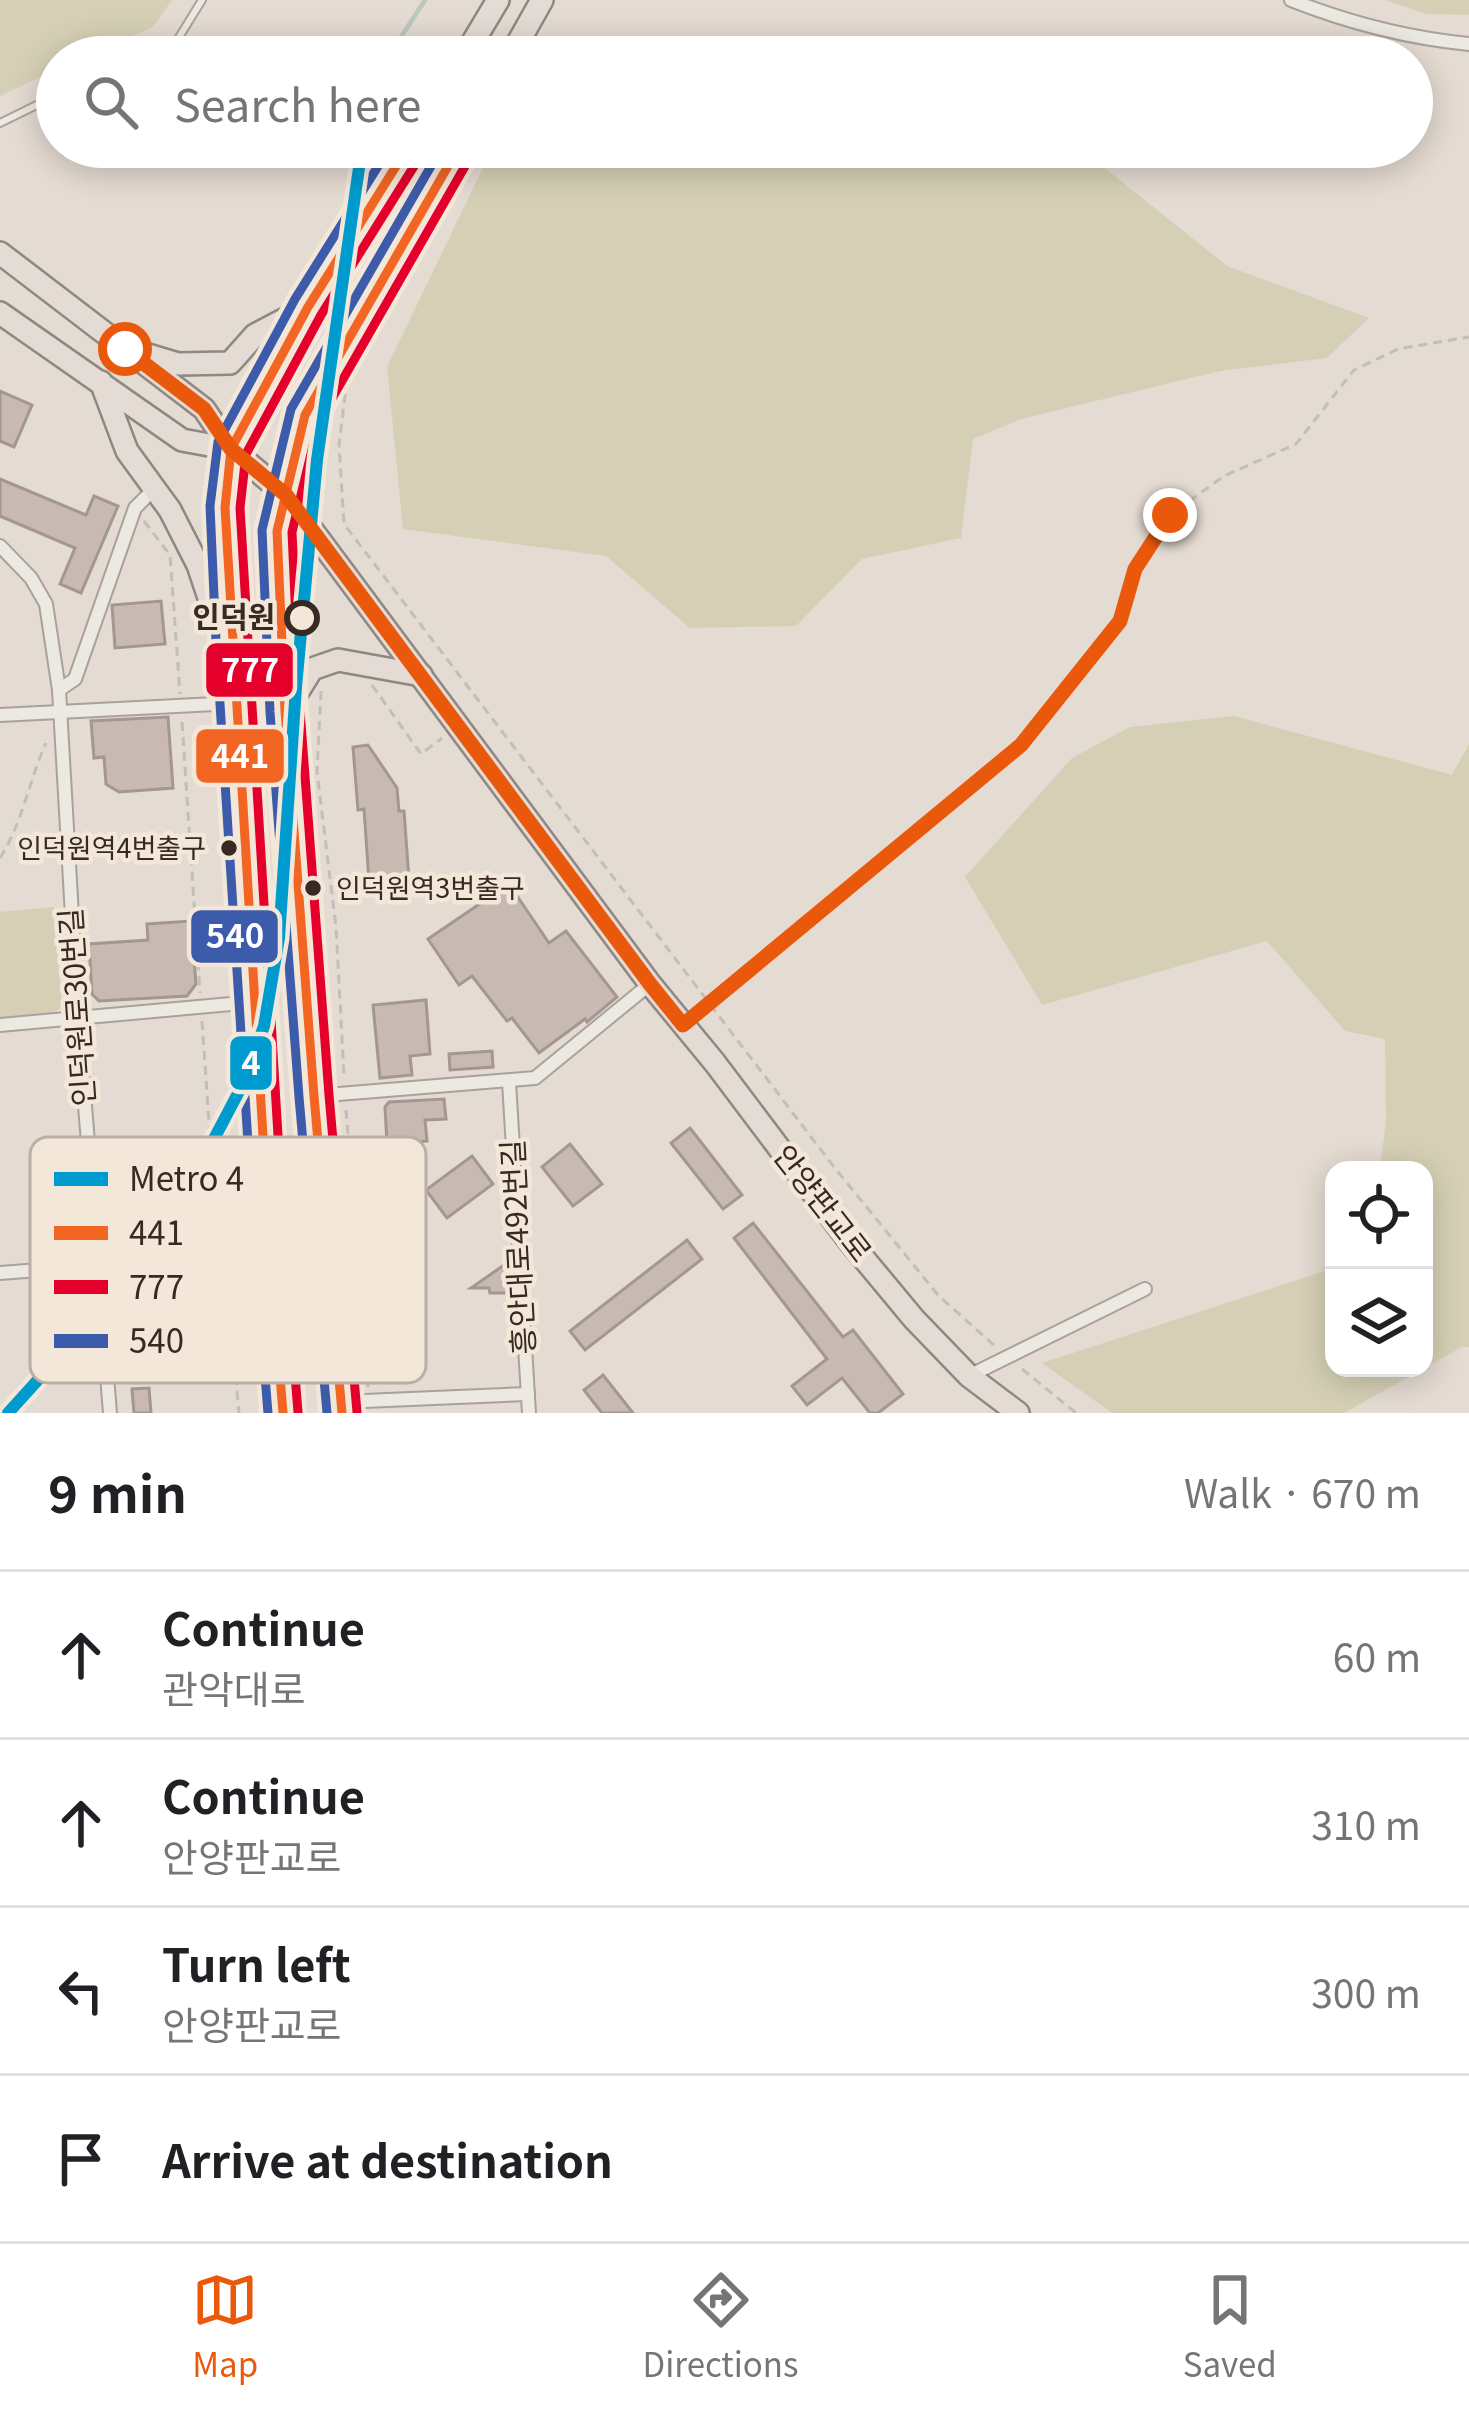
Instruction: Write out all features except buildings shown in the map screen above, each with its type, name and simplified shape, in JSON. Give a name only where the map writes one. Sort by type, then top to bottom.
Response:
[{"type":"main road","points":[[477,36],[498,0]]},
{"type":"main road","points":[[522,36],[542,0]]},
{"type":"main road","points":[[262,1137],[232,667],[226,508],[231,449],[308,307],[395,168]]},
{"type":"main road","points":[[318,1137],[285,711],[277,531],[305,415],[447,168]]},
{"type":"main road","points":[[0,253],[204,409],[231,449]]},
{"type":"main road","points":[[125,349],[178,364],[230,363],[255,335],[308,307]]},
{"type":"main road","points":[[0,313],[182,440],[231,449]]},
{"type":"main road","points":[[101,382],[127,451],[170,511],[198,565],[232,667]]},
{"type":"main road","name":"안양판교로","points":[[231,449],[286,495],[650,984],[863,1258],[969,1376],[1018,1413]]},
{"type":"main road","points":[[285,711],[312,669],[338,660],[421,675]]},
{"type":"main road","points":[[281,1383],[284,1413]]},
{"type":"street","points":[[1291,0],[1351,23],[1411,36]]},
{"type":"street","points":[[1433,41],[1469,44]]},
{"type":"street","points":[[59,690],[75,679],[135,508],[154,489]]},
{"type":"street","name":"인덕원로30번길","points":[[0,547],[32,578],[46,604],[59,690],[87,1137]]},
{"type":"street","points":[[0,715],[235,703]]},
{"type":"street","points":[[314,1096],[535,1078],[650,984]]},
{"type":"street","points":[[0,1025],[253,1002]]},
{"type":"street","name":"흥안대로492번길","points":[[509,1082],[529,1413]]},
{"type":"street","points":[[0,1274],[30,1272]]},
{"type":"street","points":[[969,1376],[1145,1289]]},
{"type":"street","name":"인덕원로30번길","points":[[108,1383],[110,1413]]},
{"type":"street","points":[[341,1407],[369,1401],[527,1394]]},
{"type":"lane","points":[[181,36],[202,0]]},
{"type":"lane","points":[[0,123],[36,105]]},
{"type":"path","points":[[683,1025],[1021,745],[1120,621],[1135,569],[1170,515],[1224,476],[1295,444],[1354,370],[1398,349],[1469,337]]},
{"type":"path","points":[[348,372],[339,445],[344,524],[779,1097],[938,1295],[1076,1413]]},
{"type":"path","points":[[135,508],[170,555],[211,1137]]},
{"type":"path","points":[[362,671],[421,754],[459,725]]},
{"type":"path","points":[[322,675],[317,772],[335,928],[349,1137]]},
{"type":"path","points":[[0,858],[11,841],[31,776],[60,712]]},
{"type":"path","points":[[236,1383],[239,1413]]},
{"type":"path","points":[[368,1383],[369,1401]]},
{"type":"shaded area","points":[[0,0],[172,0],[153,27],[132,36],[36,36],[36,79],[0,96]]},
{"type":"shaded area","points":[[1385,0],[1469,0],[1469,15],[1426,14]]},
{"type":"shaded area","points":[[483,168],[1104,168],[1227,266],[1369,318],[1327,358],[1220,371],[1021,419],[973,439],[961,538],[862,559],[796,626],[690,628],[606,556],[403,529],[387,367]]},
{"type":"shaded area","points":[[1234,716],[1452,775],[1469,744],[1469,1347],[1433,1363],[1433,1161],[1381,1161],[1386,1120],[1385,1039],[1345,1031],[1267,941],[1042,1005],[965,877],[1072,758],[1130,727]]},
{"type":"shaded area","points":[[54,907],[62,1006],[47,1019],[0,1020],[0,912]]},
{"type":"shaded area","points":[[1325,1271],[1325,1377],[1408,1377],[1344,1413],[1112,1413],[1042,1363]]},
{"type":"waterway","points":[[402,36],[425,0]]},
{"type":"metro line","name":"4","points":[[215,1137],[244,1082],[264,1026],[279,938],[317,460],[359,168]]},
{"type":"metro line","name":"4","points":[[8,1413],[35,1383]]},
{"type":"transit line","name":"540","points":[[248,1137],[210,506],[218,442],[295,299],[377,168]]},
{"type":"transit line","name":"441","points":[[263,1137],[225,508],[231,449],[308,307],[395,168]]},
{"type":"transit line","name":"777","points":[[278,1137],[240,508],[246,454],[321,315],[413,168]]},
{"type":"transit line","name":"540","points":[[303,1137],[270,712],[262,530],[291,409],[430,168]]},
{"type":"transit line","name":"441","points":[[318,1137],[285,711],[277,531],[305,415],[447,168]]},
{"type":"transit line","name":"777","points":[[333,1137],[300,710],[292,532],[319,421],[464,168]]},
{"type":"transit line","name":"540","points":[[266,1383],[268,1413]]},
{"type":"transit line","name":"441","points":[[281,1383],[283,1413]]},
{"type":"transit line","name":"777","points":[[296,1383],[298,1412]]},
{"type":"transit line","name":"540","points":[[324,1383],[327,1413]]},
{"type":"transit line","name":"441","points":[[339,1383],[342,1413]]},
{"type":"transit line","name":"777","points":[[354,1383],[357,1412]]},
{"type":"place","name":"인덕원","points":[[302,618]]},
{"type":"place","name":"인덕원역4번출구","points":[[229,848]]},
{"type":"place","name":"인덕원역3번출구","points":[[313,888]]},
{"type":"route","points":[[125,349],[204,409],[231,449],[286,495],[683,1025],[1021,745],[1120,621],[1135,569],[1170,515]]}]
